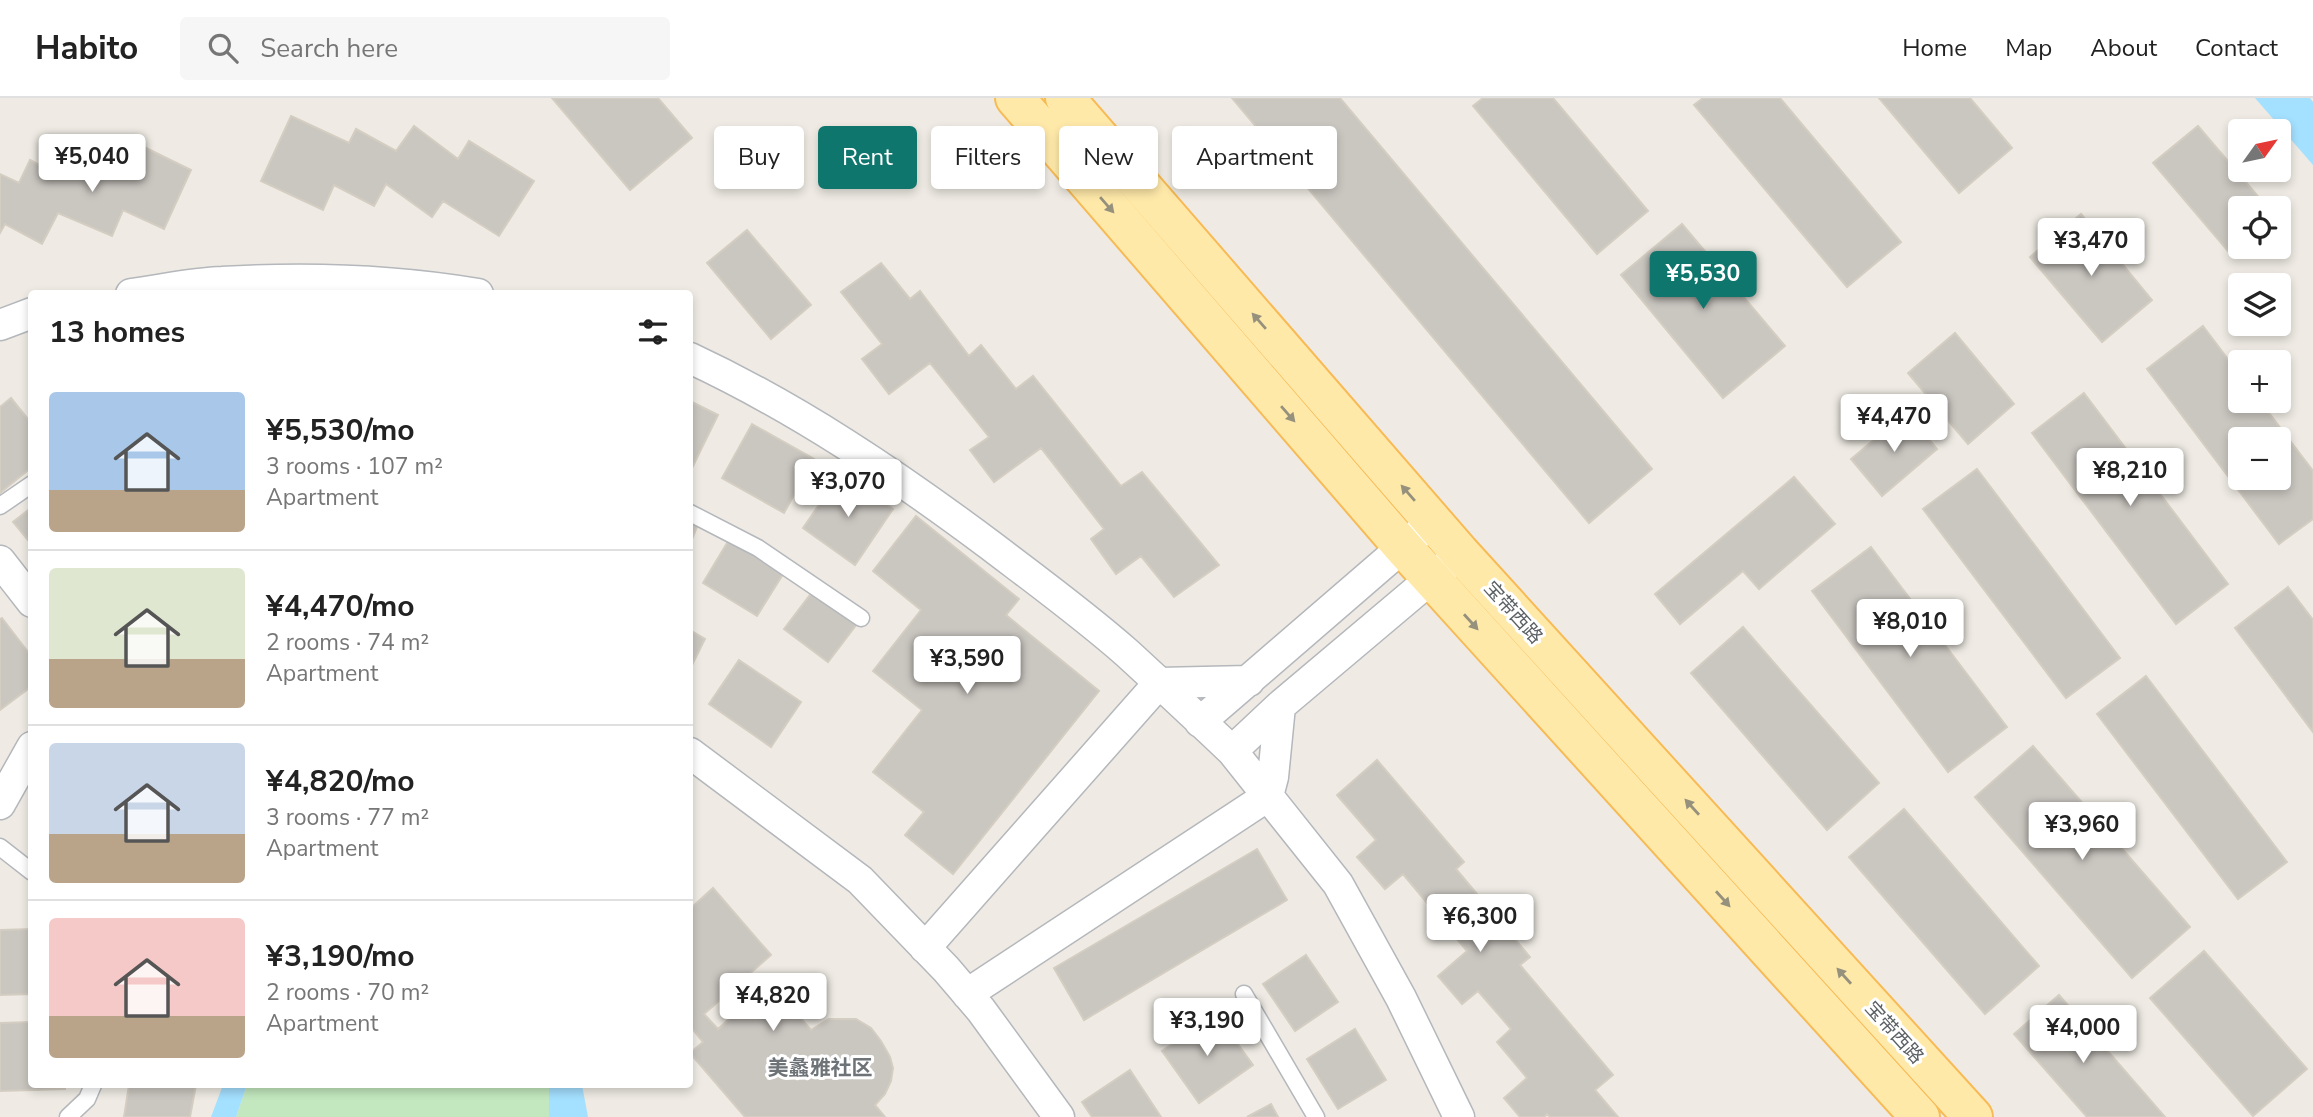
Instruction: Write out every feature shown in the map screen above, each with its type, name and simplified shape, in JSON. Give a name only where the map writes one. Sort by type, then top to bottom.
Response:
[{"type":"main road","name":"宝带西路","points":[[1014,98],[1403,547],[1920,1117]]},
{"type":"main road","name":"宝带西路","points":[[1065,98],[1460,553],[1973,1117]]},
{"type":"street","points":[[161,290],[220,282],[308,281],[453,290]]},
{"type":"street","points":[[0,325],[28,314]]},
{"type":"street","points":[[693,359],[741,382],[855,448],[1036,579],[1125,652],[1231,751],[1338,884],[1401,998],[1459,1117]]},
{"type":"street","points":[[1200,722],[1432,521]]},
{"type":"street","points":[[1231,751],[1460,553]]},
{"type":"street","points":[[0,561],[28,596]]},
{"type":"street","points":[[925,948],[1159,683],[1249,681]]},
{"type":"street","points":[[967,993],[1268,796],[1273,777],[1280,706]]},
{"type":"street","points":[[0,804],[28,754]]},
{"type":"street","points":[[693,755],[860,880],[967,993],[1059,1117]]},
{"type":"lane","points":[[0,506],[28,487]]},
{"type":"lane","points":[[693,515],[758,548],[861,618]]},
{"type":"lane","points":[[0,847],[28,869]]},
{"type":"lane","points":[[1244,994],[1316,1117]]},
{"type":"lane","points":[[68,1117],[87,1099],[92,1088]]},
{"type":"green space","points":[[246,1088],[549,1088],[549,1117],[236,1117]]},
{"type":"water","points":[[2255,98],[2310,98],[2313,102],[2313,165],[2291,140],[2291,119],[2273,119]]},
{"type":"water","points":[[222,1088],[246,1088],[236,1117],[211,1117]]},
{"type":"water","points":[[549,1088],[583,1088],[588,1117],[549,1117]]},
{"type":"building","points":[[552,98],[658,98],[692,138],[630,190]]},
{"type":"building","points":[[1232,98],[1340,98],[1652,469],[1589,523],[1308,189],[1337,189],[1337,126],[1256,126]]},
{"type":"building","points":[[1483,98],[1553,98],[1648,211],[1597,254],[1473,106]]},
{"type":"building","points":[[1703,98],[1780,98],[1901,242],[1847,287],[1694,105]]},
{"type":"building","points":[[1879,98],[1970,98],[2012,148],[1959,193]]},
{"type":"building","points":[[291,116],[349,143],[356,129],[396,151],[414,126],[458,159],[469,141],[534,181],[499,236],[443,201],[432,217],[386,184],[374,206],[334,185],[323,210],[261,181]]},
{"type":"building","points":[[2198,126],[2228,161],[2228,182],[2246,182],[2258,196],[2228,196],[2228,251],[2153,163]]},
{"type":"building","points":[[142,146],[191,170],[164,229],[123,210],[112,236],[58,213],[42,244],[5,224],[0,233],[0,174],[19,183],[30,160],[65,179],[77,149],[131,170]]},
{"type":"building","points":[[2081,214],[2152,300],[2102,342],[2030,257]]},
{"type":"building","points":[[1682,224],[1785,346],[1723,398],[1621,275]]},
{"type":"building","points":[[747,230],[811,305],[771,339],[707,263]]},
{"type":"building","points":[[881,263],[910,299],[920,291],[969,356],[981,345],[1016,389],[1033,376],[1121,486],[1142,472],[1219,565],[1174,597],[1141,556],[1116,574],[1091,539],[1104,529],[1041,448],[994,482],[970,450],[989,437],[930,363],[889,394],[862,359],[882,344],[841,292]]},
{"type":"building","points":[[2203,326],[2228,359],[2228,413],[2269,413],[2280,427],[2228,427],[2228,476],[2147,369]]},
{"type":"building","points":[[1955,333],[2014,404],[1968,444],[1908,373]]},
{"type":"building","points":[[2084,393],[2228,584],[2176,624],[2032,433]]},
{"type":"building","points":[[11,398],[28,419],[28,470],[0,493],[0,407]]},
{"type":"building","points":[[693,402],[718,415],[693,466]]},
{"type":"building","points":[[1907,412],[1937,449],[1882,496],[1851,459]]},
{"type":"building","points":[[752,424],[814,459],[784,513],[722,478]]},
{"type":"building","points":[[2291,442],[2313,471],[2313,519],[2279,544],[2238,490],[2291,490]]},
{"type":"building","points":[[1977,469],[2120,658],[2066,698],[1923,509]]},
{"type":"building","points":[[841,473],[893,509],[855,565],[803,528]]},
{"type":"building","points":[[1794,477],[1835,524],[1759,589],[1743,571],[1680,624],[1655,594]]},
{"type":"building","points":[[28,510],[28,540],[13,522]]},
{"type":"building","points":[[916,516],[1019,599],[1006,615],[1099,691],[953,874],[905,835],[924,812],[873,772],[922,710],[873,671],[921,610],[873,571]]},
{"type":"building","points":[[693,519],[699,522],[693,537]]},
{"type":"building","points":[[730,538],[785,571],[757,616],[703,583]]},
{"type":"building","points":[[1871,547],[2007,727],[1948,772],[1812,591]]},
{"type":"building","points":[[2288,587],[2313,620],[2313,732],[2235,628]]},
{"type":"building","points":[[813,591],[857,624],[828,662],[784,629]]},
{"type":"building","points":[[2,618],[28,652],[28,689],[0,710]]},
{"type":"building","points":[[1743,627],[1879,783],[1827,830],[1691,673]]},
{"type":"building","points":[[693,632],[705,639],[693,663]]},
{"type":"building","points":[[739,660],[801,702],[771,747],[709,704]]},
{"type":"building","points":[[2146,676],[2287,862],[2238,899],[2097,714]]},
{"type":"building","points":[[2033,746],[2190,927],[2132,978],[1975,797]]},
{"type":"building","points":[[1377,760],[1464,862],[1456,869],[1530,957],[1520,965],[1613,1075],[1595,1090],[1618,1117],[1550,1117],[1547,1114],[1544,1117],[1520,1117],[1504,1098],[1527,1078],[1497,1042],[1511,1029],[1478,991],[1462,1004],[1438,976],[1467,951],[1403,874],[1385,889],[1357,857],[1376,840],[1337,795]]},
{"type":"building","points":[[1904,809],[2039,966],[1985,1014],[1849,857]]},
{"type":"building","points":[[1257,849],[1287,900],[1084,1020],[1054,968]]},
{"type":"building","points":[[713,888],[771,955],[740,982],[754,998],[771,984],[811,1030],[829,1019],[856,1019],[871,1028],[881,1041],[893,1068],[885,1094],[875,1105],[885,1117],[745,1117],[693,1056],[693,1050],[703,1042],[693,1030],[693,906]],"holes":[[[727,994],[740,1009],[718,1029],[704,1014]]]},
{"type":"building","points":[[28,929],[28,994],[0,995],[0,930]]},
{"type":"building","points":[[2204,951],[2307,1069],[2253,1116],[2150,998]]},
{"type":"building","points":[[1306,955],[1338,1002],[1295,1031],[1263,984]]},
{"type":"building","points":[[2059,995],[2165,1117],[2087,1117],[2014,1034]]},
{"type":"building","points":[[1216,1014],[1253,1065],[1199,1103],[1162,1051]]},
{"type":"building","points":[[28,1022],[28,1088],[65,1089],[0,1091],[0,1023]]},
{"type":"building","points":[[1355,1029],[1386,1080],[1338,1109],[1307,1059]]},
{"type":"building","points":[[1130,1070],[1161,1117],[1092,1117],[1082,1102]]},
{"type":"building","points":[[129,1088],[195,1088],[190,1117],[124,1117]]},
{"type":"building","points":[[1271,1104],[1278,1117],[1247,1117]]},
{"type":"district","name":"美蠡雅社区","points":[[820,1068]]}]
